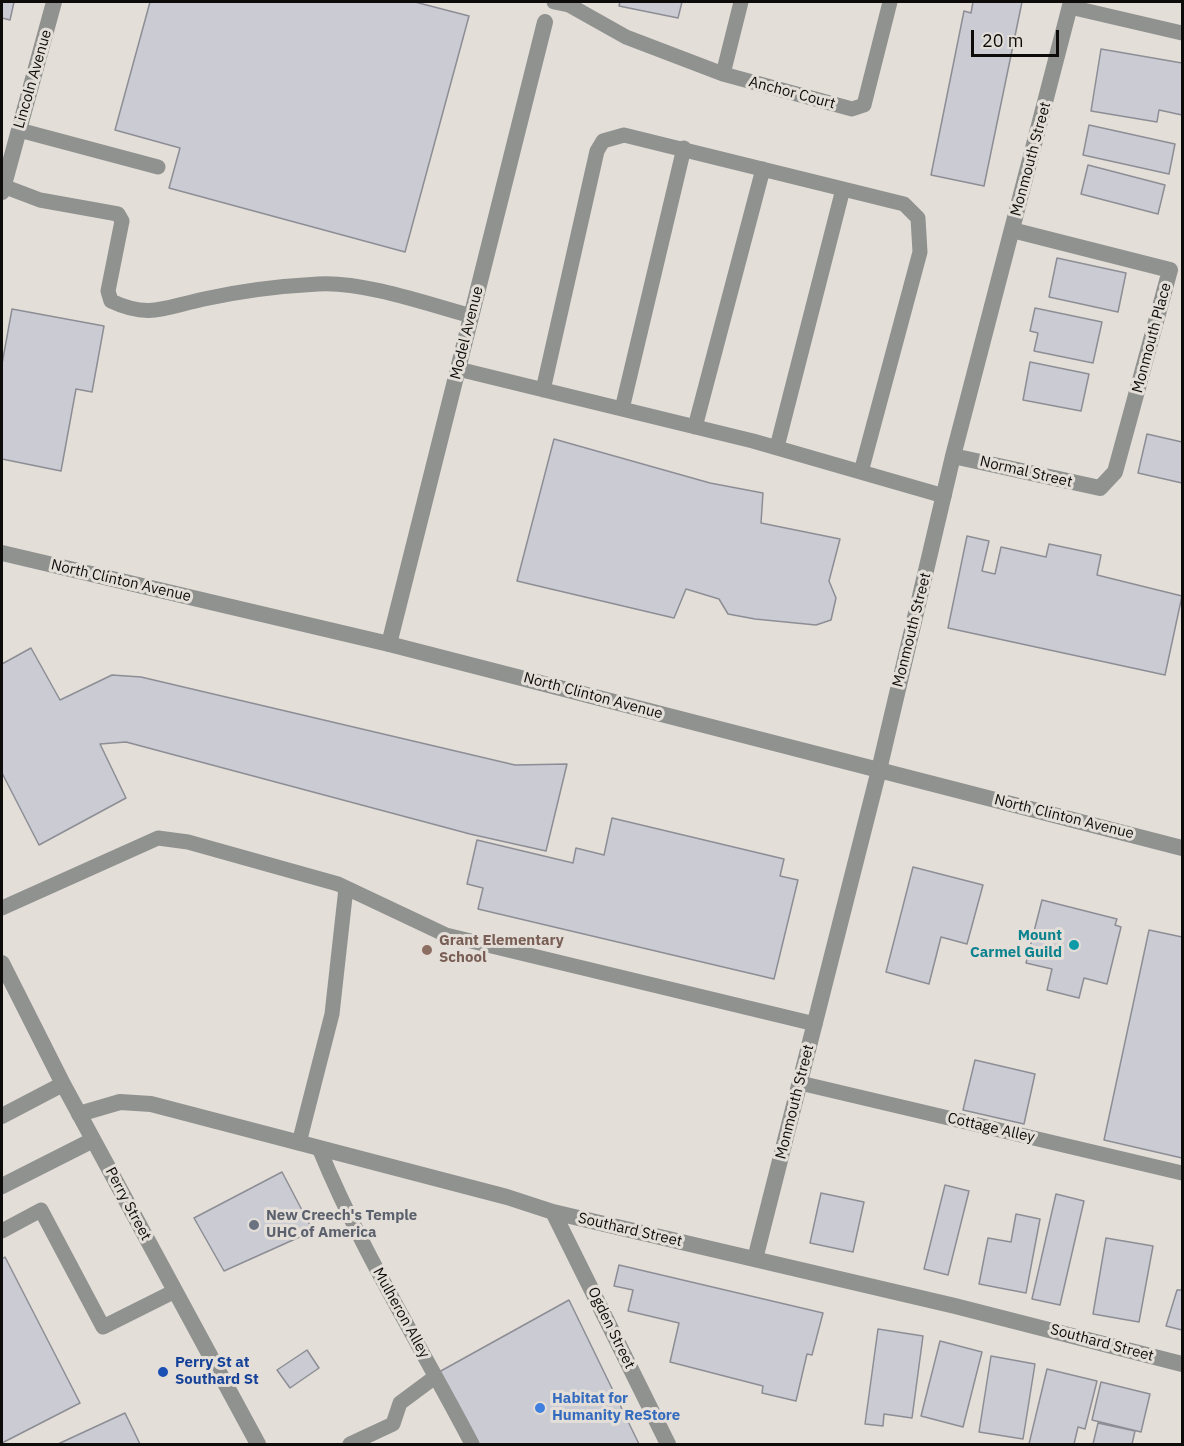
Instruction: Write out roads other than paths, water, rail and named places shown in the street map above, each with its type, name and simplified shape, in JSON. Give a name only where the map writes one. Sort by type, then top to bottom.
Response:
[{"type":"street","name":"Lincoln Avenue","points":[[2,189],[54,2]]},
{"type":"street","name":"Monmouth Street","points":[[754,1259],[879,770],[953,456],[1071,4]]},
{"type":"street","name":"Model Avenue","points":[[389,644],[545,22]]},
{"type":"street","name":"Monmouth Place","points":[[1012,230],[1170,270],[1115,472],[1100,488]]},
{"type":"street","name":"Normal Street","points":[[953,456],[1100,488]]},
{"type":"street","name":"North Clinton Avenue","points":[[2,554],[389,644],[1182,848]]},
{"type":"street","name":"Perry Street","points":[[2,963],[63,1084],[258,1444]]},
{"type":"street","points":[[2,1116],[63,1084]]},
{"type":"street","name":"Southard Street","points":[[79,1114],[120,1102],[151,1104],[507,1197],[553,1212],[955,1306],[1182,1364]]},
{"type":"street","points":[[2,1186],[93,1140]]},
{"type":"street","name":"Ogden Street","points":[[553,1212],[668,1444]]},
{"type":"lane","points":[[554,2],[569,3],[626,37],[723,74],[741,2]]},
{"type":"lane","name":"Anchor Court","points":[[723,74],[852,109],[864,105],[890,2]]},
{"type":"lane","points":[[1071,4],[1182,33]]},
{"type":"lane","points":[[19,130],[158,167]]},
{"type":"lane","points":[[543,390],[597,151],[603,141],[624,135],[904,204],[918,218],[920,252],[861,472]]},
{"type":"lane","points":[[622,409],[684,148]]},
{"type":"lane","points":[[695,427],[763,168]]},
{"type":"lane","points":[[2,189],[40,200],[118,214],[122,221],[108,291],[111,301],[130,310],[159,312],[204,299],[320,284],[356,287],[471,316]]},
{"type":"lane","points":[[777,447],[843,189]]},
{"type":"lane","points":[[458,369],[777,447],[944,496]]},
{"type":"lane","points":[[2,908],[158,838],[188,842],[346,888],[446,935],[815,1024]]},
{"type":"lane","points":[[299,1143],[332,1014],[346,888]]},
{"type":"lane","name":"Cottage Alley","points":[[800,1083],[1182,1173]]},
{"type":"lane","name":"Mulheron Alley","points":[[319,1148],[336,1189],[370,1257],[472,1444]]},
{"type":"lane","points":[[2,1231],[40,1210],[103,1327],[175,1291]]},
{"type":"lane","points":[[350,1444],[393,1424],[400,1402],[435,1377]]},
{"type":"place","name":"Mount Carmel Guild","points":[[1074,945]]},
{"type":"place","name":"Grant Elementary School","points":[[427,950]]},
{"type":"place","name":"New Creech's Temple UHC of America","points":[[254,1225]]},
{"type":"place","name":"Perry St at Southard St","points":[[163,1372]]},
{"type":"place","name":"Habitat for Humanity ReStore","points":[[540,1408]]}]
